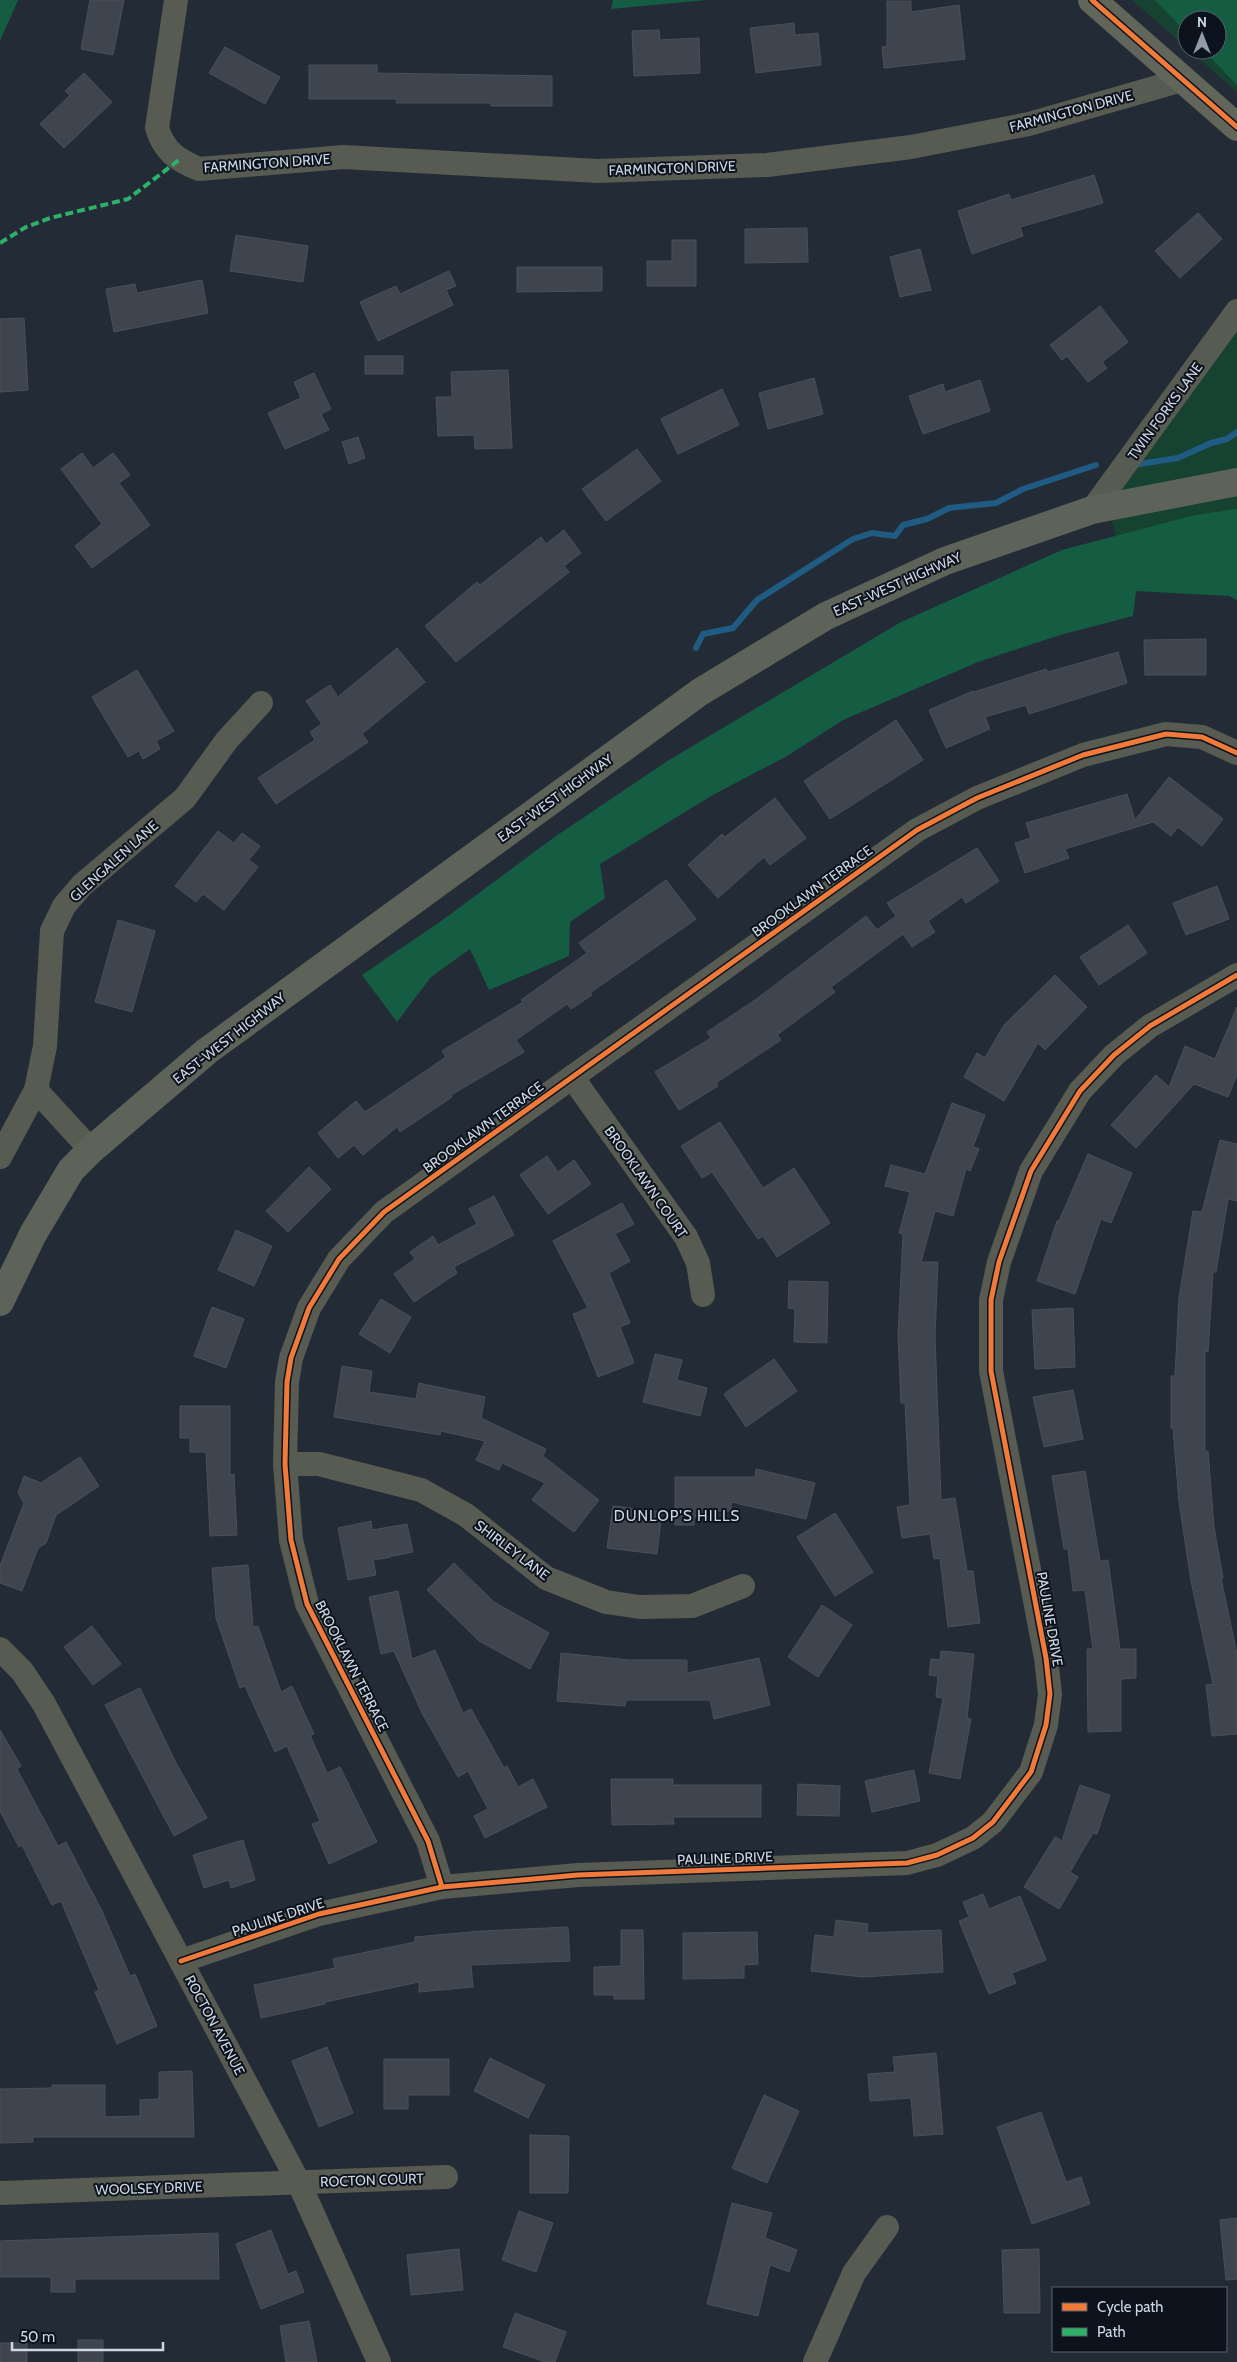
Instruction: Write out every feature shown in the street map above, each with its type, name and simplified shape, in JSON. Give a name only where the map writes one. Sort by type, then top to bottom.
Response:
[{"type":"main road","points":[[1092,0],[1237,127]]},
{"type":"main road","name":"EAST-WEST HIGHWAY","points":[[0,1302],[34,1234],[67,1178],[92,1150],[207,1051],[700,692],[826,616],[936,564],[1092,510],[1237,482]]},
{"type":"street","name":"FARMINGTON DRIVE","points":[[176,0],[157,128],[161,143],[181,162],[199,169],[343,157],[598,171],[767,165],[911,147],[1020,126],[1182,80]]},
{"type":"street","name":"TWIN FORKS LANE","points":[[1092,510],[1237,311]]},
{"type":"street","name":"GLENGALEN LANE","points":[[36,1090],[46,1046],[52,931],[64,906],[82,885],[185,798],[227,740],[261,703]]},
{"type":"street","name":"BROOKLAWN TERRACE","points":[[442,1887],[428,1841],[307,1604],[291,1540],[285,1464],[287,1382],[291,1358],[309,1308],[339,1260],[384,1212],[917,830],[977,798],[1082,755],[1166,734],[1202,737],[1237,753]]},
{"type":"street","name":"PAULINE DRIVE","points":[[181,1961],[319,1914],[442,1887],[578,1875],[907,1863],[937,1855],[973,1838],[993,1822],[1030,1772],[1046,1725],[1050,1694],[1046,1658],[991,1371],[991,1300],[999,1262],[1030,1171],[1080,1091],[1114,1055],[1150,1026],[1237,975]]},
{"type":"street","name":"BROOKLAWN COURT","points":[[572,1077],[686,1237],[698,1264],[702,1295]]},
{"type":"street","points":[[0,1157],[36,1090],[92,1150]]},
{"type":"street","name":"SHIRLEY LANE","points":[[285,1464],[319,1464],[420,1490],[466,1515],[546,1578],[606,1602],[640,1607],[692,1606],[742,1586]]},
{"type":"street","name":"ROCTON AVENUE","points":[[0,1649],[22,1671],[44,1704],[181,1961],[299,2183],[379,2362]]},
{"type":"street","name":"ROCTON COURT","points":[[299,2183],[446,2177]]},
{"type":"street","name":"WOOLSEY DRIVE","points":[[0,2193],[299,2183]]},
{"type":"street","points":[[815,2362],[854,2274],[887,2227]]},
{"type":"green space","points":[[0,0],[18,0],[0,41]]},
{"type":"green space","points":[[613,0],[706,0],[611,9]]},
{"type":"green space","points":[[1132,0],[1237,0],[1237,92],[1200,60],[1227,60],[1227,10],[1177,10],[1177,39]]},
{"type":"green space","points":[[1155,0],[1237,0],[1237,85],[1213,60],[1227,60],[1227,10],[1177,10],[1177,23]]},
{"type":"green space","points":[[1237,319],[1237,545],[1121,566],[1109,504]]},
{"type":"green space","points":[[1237,509],[1237,600],[1229,596],[1136,591],[1133,616],[1060,635],[978,662],[843,720],[787,756],[711,796],[600,864],[605,898],[570,922],[569,956],[489,990],[470,949],[431,977],[397,1022],[362,975],[444,919],[556,836],[669,760],[901,622],[1062,550],[1195,515]]},
{"type":"building","points":[[90,0],[124,0],[113,55],[81,49]]},
{"type":"building","points":[[887,1],[911,1],[911,12],[959,5],[965,59],[884,68],[882,47],[887,46]]},
{"type":"building","points":[[794,23],[795,35],[818,33],[821,65],[756,73],[750,28]]},
{"type":"building","points":[[659,30],[660,40],[699,38],[700,73],[634,76],[632,31]]},
{"type":"building","points":[[225,47],[280,77],[265,104],[209,73]]},
{"type":"building","points":[[309,65],[377,65],[377,73],[552,76],[552,106],[491,106],[491,103],[396,103],[397,99],[309,99]]},
{"type":"building","points":[[84,73],[112,102],[64,148],[40,124],[70,95],[65,91]]},
{"type":"building","points":[[1094,175],[1103,203],[1020,227],[1023,236],[972,254],[958,211],[1009,194],[1011,200]]},
{"type":"building","points":[[1198,213],[1222,239],[1180,278],[1155,251]]},
{"type":"building","points":[[807,228],[808,262],[745,263],[745,229]]},
{"type":"building","points":[[236,235],[308,246],[303,282],[230,271]]},
{"type":"building","points":[[672,240],[696,240],[696,286],[647,286],[647,261],[672,261]]},
{"type":"building","points":[[920,249],[931,290],[900,297],[890,257]]},
{"type":"building","points":[[517,267],[602,267],[602,291],[517,292]]},
{"type":"building","points":[[449,271],[456,286],[446,290],[453,305],[378,341],[360,302],[396,286],[400,294]]},
{"type":"building","points":[[202,280],[208,313],[114,332],[106,289],[135,284],[137,293]]},
{"type":"building","points":[[1100,306],[1128,342],[1102,362],[1107,368],[1088,382],[1067,356],[1062,360],[1050,345]]},
{"type":"building","points":[[24,318],[28,390],[0,392],[0,319]]},
{"type":"building","points":[[365,356],[403,356],[403,374],[365,374]]},
{"type":"building","points":[[508,370],[512,448],[475,449],[474,435],[438,436],[436,397],[452,397],[451,372]]},
{"type":"building","points":[[314,373],[331,409],[321,414],[329,430],[285,449],[268,413],[301,398],[294,382]]},
{"type":"building","points":[[814,378],[823,414],[768,429],[759,393]]},
{"type":"building","points":[[980,380],[990,411],[923,434],[909,396],[943,384],[945,392]]},
{"type":"building","points":[[722,389],[739,425],[678,454],[661,419]]},
{"type":"building","points":[[358,437],[365,458],[349,464],[342,442]]},
{"type":"building","points":[[637,449],[661,481],[606,521],[582,489]]},
{"type":"building","points":[[82,453],[93,468],[113,453],[130,475],[119,483],[150,525],[92,568],[75,546],[102,524],[61,469]]},
{"type":"building","points":[[564,530],[581,553],[564,566],[569,572],[456,662],[425,626],[477,582],[480,585],[541,537],[546,544]]},
{"type":"building","points":[[1206,639],[1206,675],[1145,675],[1144,640]]},
{"type":"building","points":[[397,648],[425,682],[362,734],[368,742],[276,804],[258,778],[315,740],[310,732],[322,724],[306,701],[330,685],[338,697]]},
{"type":"building","points":[[1118,652],[1127,683],[1029,714],[1026,705],[985,717],[990,729],[946,748],[929,710],[973,691],[1046,669],[1048,672]]},
{"type":"building","points":[[137,670],[174,731],[156,741],[160,749],[143,759],[139,751],[128,757],[92,697]]},
{"type":"building","points":[[896,720],[923,760],[830,819],[804,781]]},
{"type":"building","points":[[1169,777],[1223,819],[1202,846],[1178,827],[1171,836],[1153,822],[1065,849],[1069,858],[1025,873],[1015,843],[1031,838],[1026,823],[1127,794],[1135,820]]},
{"type":"building","points":[[775,798],[806,838],[770,865],[764,857],[718,898],[688,865],[722,834],[725,837]]},
{"type":"building","points":[[218,831],[234,843],[242,833],[260,846],[249,860],[258,867],[224,910],[203,894],[196,902],[175,886]]},
{"type":"building","points":[[977,848],[999,881],[966,903],[962,897],[928,921],[935,932],[912,947],[903,934],[831,987],[835,992],[777,1035],[781,1040],[716,1083],[718,1086],[679,1110],[655,1072],[711,1038],[707,1032],[755,1000],[866,916],[877,930],[896,916],[887,903]]},
{"type":"building","points":[[666,880],[696,919],[590,993],[592,995],[571,1009],[567,1004],[516,1040],[524,1052],[451,1095],[452,1097],[400,1132],[397,1127],[363,1155],[354,1145],[338,1158],[318,1133],[356,1101],[365,1112],[446,1057],[442,1051],[523,1002],[521,1000],[587,953],[579,943]]},
{"type":"building","points":[[1217,886],[1229,919],[1186,935],[1173,903]]},
{"type":"building","points":[[118,920],[155,931],[132,1012],[95,1002]]},
{"type":"building","points":[[1128,925],[1147,953],[1099,985],[1080,957]]},
{"type":"building","points":[[1055,975],[1087,1007],[1045,1050],[1038,1043],[1004,1101],[964,1077],[977,1053],[985,1058],[1004,1025]]},
{"type":"building","points":[[1237,1007],[1237,1075],[1228,1097],[1194,1084],[1136,1148],[1111,1125],[1156,1075],[1169,1087],[1185,1046],[1215,1059]]},
{"type":"building","points":[[952,1103],[985,1115],[973,1147],[979,1149],[970,1171],[966,1169],[953,1216],[935,1211],[921,1262],[938,1262],[935,1336],[941,1500],[955,1498],[967,1571],[973,1571],[980,1623],[948,1627],[940,1558],[934,1559],[930,1534],[902,1538],[897,1507],[910,1505],[905,1403],[901,1403],[898,1335],[903,1234],[899,1233],[910,1192],[885,1186],[891,1165],[925,1174]]},
{"type":"building","points":[[720,1122],[763,1188],[794,1168],[830,1223],[777,1257],[763,1236],[758,1239],[712,1172],[702,1178],[681,1146]]},
{"type":"building","points":[[1220,1140],[1237,1144],[1237,1201],[1228,1199],[1216,1272],[1213,1272],[1208,1352],[1205,1351],[1205,1451],[1208,1451],[1214,1527],[1223,1578],[1221,1578],[1237,1654],[1237,1734],[1212,1736],[1206,1685],[1213,1684],[1191,1581],[1179,1502],[1173,1428],[1171,1428],[1171,1376],[1175,1376],[1179,1298],[1193,1211],[1202,1212]]},
{"type":"building","points":[[1088,1154],[1132,1173],[1111,1223],[1101,1219],[1075,1294],[1037,1281],[1057,1221],[1059,1221]]},
{"type":"building","points":[[547,1156],[558,1172],[574,1160],[591,1184],[548,1214],[520,1175]]},
{"type":"building","points":[[309,1167],[331,1189],[288,1232],[266,1211]]},
{"type":"building","points":[[494,1196],[514,1235],[454,1267],[457,1273],[414,1302],[394,1274],[415,1259],[410,1252],[433,1236],[438,1245],[477,1224],[469,1209]]},
{"type":"building","points":[[622,1203],[634,1224],[615,1234],[630,1261],[609,1273],[630,1323],[620,1327],[634,1363],[598,1377],[573,1314],[588,1308],[553,1241]]},
{"type":"building","points":[[236,1230],[272,1246],[254,1286],[218,1270]]},
{"type":"building","points":[[789,1281],[828,1282],[827,1343],[794,1342],[795,1309],[788,1308]]},
{"type":"building","points":[[381,1299],[411,1317],[390,1353],[359,1334]]},
{"type":"building","points":[[212,1307],[244,1319],[226,1368],[194,1356]]},
{"type":"building","points":[[1073,1308],[1075,1367],[1035,1369],[1032,1310]]},
{"type":"building","points":[[655,1354],[682,1360],[677,1380],[707,1388],[700,1416],[643,1402]]},
{"type":"building","points":[[774,1359],[797,1391],[746,1427],[724,1394]]},
{"type":"building","points":[[342,1366],[372,1371],[369,1392],[416,1399],[419,1383],[485,1397],[481,1418],[546,1449],[543,1456],[599,1500],[574,1532],[532,1500],[545,1483],[502,1463],[499,1470],[476,1460],[485,1441],[441,1431],[440,1435],[334,1417]]},
{"type":"building","points":[[1073,1390],[1083,1439],[1044,1447],[1033,1397]]},
{"type":"building","points":[[180,1406],[230,1406],[230,1475],[234,1474],[237,1535],[210,1536],[206,1452],[190,1452],[190,1438],[180,1438]]},
{"type":"building","points":[[80,1457],[99,1486],[56,1515],[46,1543],[38,1548],[22,1591],[0,1583],[0,1566],[24,1503],[18,1493],[24,1476],[41,1483]]},
{"type":"building","points":[[756,1469],[815,1483],[806,1519],[731,1502],[731,1511],[716,1511],[716,1517],[694,1517],[694,1525],[675,1525],[675,1477],[755,1477]]},
{"type":"building","points":[[1085,1471],[1100,1561],[1108,1560],[1120,1649],[1136,1649],[1136,1678],[1121,1679],[1121,1731],[1088,1732],[1087,1649],[1093,1649],[1085,1590],[1073,1591],[1068,1549],[1064,1549],[1052,1476]]},
{"type":"building","points":[[613,1506],[662,1512],[657,1554],[607,1548]]},
{"type":"building","points":[[835,1513],[873,1572],[835,1596],[797,1537]]},
{"type":"building","points":[[371,1521],[372,1530],[407,1524],[413,1552],[393,1556],[391,1554],[391,1557],[373,1560],[376,1575],[348,1580],[338,1528]]},
{"type":"building","points":[[454,1563],[494,1602],[549,1633],[530,1669],[479,1641],[427,1590]]},
{"type":"building","points":[[248,1565],[253,1627],[258,1626],[281,1692],[292,1686],[314,1734],[310,1735],[327,1773],[340,1767],[377,1842],[329,1864],[312,1824],[320,1821],[287,1746],[275,1752],[245,1686],[240,1688],[216,1618],[212,1568]]},
{"type":"building","points":[[398,1591],[412,1659],[435,1650],[463,1713],[471,1709],[504,1768],[507,1766],[518,1787],[533,1779],[547,1807],[485,1838],[474,1816],[488,1809],[468,1771],[458,1777],[422,1713],[394,1651],[381,1654],[369,1597]]},
{"type":"building","points":[[822,1605],[852,1625],[818,1677],[788,1657]]},
{"type":"building","points":[[92,1626],[121,1664],[93,1685],[64,1647]]},
{"type":"building","points":[[941,1651],[974,1654],[967,1718],[971,1719],[960,1779],[929,1773],[943,1698],[936,1697],[938,1676],[929,1675],[931,1659],[940,1660]]},
{"type":"building","points":[[561,1653],[629,1660],[687,1660],[687,1673],[759,1658],[770,1705],[714,1719],[710,1700],[626,1700],[625,1706],[557,1701]]},
{"type":"building","points":[[140,1688],[175,1761],[207,1818],[174,1836],[105,1705]]},
{"type":"building","points":[[0,1730],[21,1766],[17,1769],[58,1846],[66,1842],[102,1911],[130,1976],[135,1974],[157,2026],[117,2044],[95,1992],[99,1990],[61,1901],[52,1905],[22,1845],[19,1847],[0,1811]]},
{"type":"building","points":[[914,1770],[920,1801],[872,1812],[865,1781]]},
{"type":"building","points":[[611,1779],[673,1779],[673,1785],[761,1785],[761,1817],[673,1817],[674,1824],[612,1825]]},
{"type":"building","points":[[798,1784],[840,1786],[839,1816],[797,1815]]},
{"type":"building","points":[[1080,1785],[1110,1795],[1097,1834],[1093,1833],[1070,1872],[1078,1877],[1059,1909],[1024,1887],[1055,1837],[1062,1841]]},
{"type":"building","points":[[243,1840],[255,1880],[231,1888],[229,1880],[204,1888],[193,1855]]},
{"type":"building","points":[[983,1894],[989,1909],[1020,1896],[1046,1960],[1012,1973],[1016,1983],[989,1994],[959,1921],[969,1917],[963,1902]]},
{"type":"building","points":[[836,1920],[868,1924],[867,1933],[941,1930],[943,1972],[862,1977],[811,1971],[815,1935],[834,1937]]},
{"type":"building","points":[[568,1927],[570,1961],[471,1965],[473,1987],[419,1992],[419,1982],[261,2018],[254,1985],[335,1968],[333,1959],[415,1942],[415,1937],[482,1931]]},
{"type":"building","points":[[621,1930],[643,1930],[644,1999],[614,1999],[614,1995],[594,1995],[594,1967],[621,1966]]},
{"type":"building","points":[[757,1932],[758,1964],[744,1965],[744,1978],[683,1979],[683,1933]]},
{"type":"building","points":[[327,2047],[353,2113],[319,2127],[292,2061]]},
{"type":"building","points":[[936,2053],[943,2134],[914,2136],[911,2098],[870,2101],[868,2074],[895,2072],[893,2057]]},
{"type":"building","points":[[490,2058],[545,2085],[528,2118],[474,2091]]},
{"type":"building","points":[[384,2059],[449,2059],[449,2095],[408,2095],[408,2109],[384,2109]]},
{"type":"building","points":[[192,2071],[194,2137],[33,2137],[33,2142],[0,2143],[0,2089],[52,2088],[52,2085],[105,2085],[105,2117],[140,2116],[140,2100],[159,2099],[159,2072]]},
{"type":"building","points":[[764,2095],[799,2111],[767,2183],[732,2168]]},
{"type":"building","points":[[1041,2112],[1066,2182],[1081,2177],[1090,2204],[1032,2224],[997,2127]]},
{"type":"building","points":[[530,2135],[569,2136],[568,2193],[530,2193]]},
{"type":"building","points":[[732,2203],[772,2213],[765,2238],[797,2250],[789,2272],[770,2265],[758,2316],[707,2304]]},
{"type":"building","points":[[519,2211],[553,2223],[536,2272],[502,2260]]},
{"type":"building","points":[[1237,2218],[1237,2279],[1226,2280],[1220,2220]]},
{"type":"building","points":[[271,2230],[288,2274],[296,2271],[304,2292],[261,2309],[236,2244]]},
{"type":"building","points":[[218,2233],[219,2279],[75,2279],[75,2292],[51,2292],[51,2277],[0,2277],[0,2241]]},
{"type":"building","points":[[459,2249],[463,2290],[411,2295],[407,2255]]},
{"type":"building","points":[[1039,2249],[1040,2313],[1004,2313],[1002,2250]]},
{"type":"building","points":[[515,2313],[566,2332],[555,2362],[545,2362],[503,2347]]},
{"type":"building","points":[[309,2321],[317,2362],[286,2362],[280,2326]]},
{"type":"building","points":[[78,2340],[103,2340],[103,2362],[78,2362]]},
{"type":"building","points":[[0,2343],[27,2343],[27,2362],[0,2362]]},
{"type":"waterway","points":[[1133,465],[1178,458],[1211,443],[1227,439],[1237,432]]},
{"type":"waterway","points":[[696,648],[703,634],[733,628],[757,600],[853,539],[872,533],[895,536],[903,525],[927,519],[949,508],[996,503],[1023,489],[1096,465]]},
{"type":"marked path","points":[[0,243],[26,227],[50,218],[128,199],[179,160]]},
{"type":"cycle path","points":[[1092,0],[1237,127]]},
{"type":"cycle path","points":[[442,1887],[428,1841],[307,1604],[291,1540],[285,1464],[287,1382],[291,1358],[309,1308],[339,1259],[384,1212],[917,830],[977,798],[1083,755],[1166,734],[1202,737],[1237,753]]},
{"type":"cycle path","points":[[181,1961],[319,1914],[442,1887],[578,1875],[907,1863],[937,1855],[973,1838],[993,1822],[1031,1772],[1046,1725],[1050,1694],[1046,1658],[991,1371],[991,1300],[999,1262],[1031,1171],[1080,1091],[1114,1055],[1150,1026],[1237,975]]},
{"type":"district","name":"DUNLOP'S HILLS","points":[[677,1516]]}]
